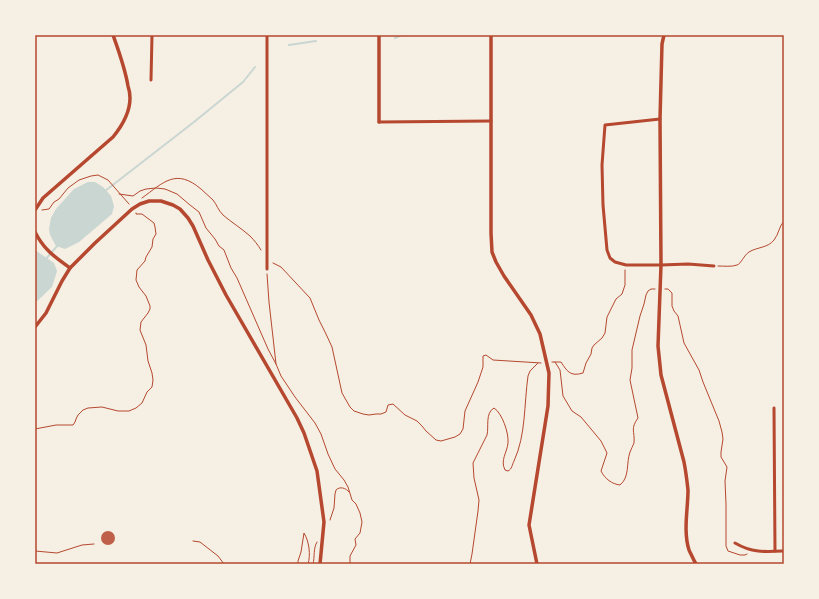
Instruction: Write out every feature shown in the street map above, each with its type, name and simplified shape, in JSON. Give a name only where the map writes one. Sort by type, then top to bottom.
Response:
[{"type":"street","points":[[35,210],[43,198],[113,137],[121,128],[129,110],[130,97],[126,75],[113,35]]},
{"type":"street","points":[[152,35],[152,80]]},
{"type":"street","points":[[267,35],[267,269]]},
{"type":"street","points":[[379,35],[379,122],[491,121]]},
{"type":"street","points":[[491,35],[492,252],[504,276],[531,315],[540,334],[549,373],[548,406],[529,525],[537,564]]},
{"type":"street","points":[[664,35],[662,44],[660,119],[661,265],[658,346],[661,375],[687,477],[687,534],[689,548],[696,564]]},
{"type":"street","points":[[660,119],[604,125],[602,166],[603,205],[607,250],[610,258],[615,262],[626,265],[688,264],[714,266]]},
{"type":"street","points":[[35,327],[46,313],[70,268],[132,209],[149,201],[161,201],[180,209],[193,226],[226,295],[297,418],[304,433],[317,472],[324,522],[320,564]]},
{"type":"street","points":[[35,232],[40,243],[70,268]]},
{"type":"street","points":[[774,408],[775,551]]},
{"type":"street","points":[[735,544],[758,552],[784,551]]},
{"type":"path","points":[[35,428],[56,425],[73,425],[78,415],[83,410],[88,408],[102,407],[118,411],[129,411],[142,403],[147,392],[152,387],[153,380],[148,361],[146,344],[140,330],[141,322],[148,313],[150,306],[146,296],[138,287],[136,280],[137,270],[152,247],[153,239],[156,234],[154,223],[142,214],[136,214],[127,201],[119,194],[108,180],[98,175],[79,180],[68,188],[49,208],[40,210]]},
{"type":"path","points":[[143,197],[164,182],[177,178],[193,183],[212,198],[217,205],[218,210],[251,237],[267,258],[274,264],[281,267],[310,298],[332,347],[342,393],[350,407],[354,411],[369,415],[386,412],[388,405],[393,404],[405,415],[417,421],[436,440],[441,441],[449,440],[455,437],[460,434],[463,429],[465,410],[478,382],[483,367],[483,356],[486,355],[493,360],[538,363],[554,361],[561,362],[570,373],[577,375],[583,373],[592,348],[605,333],[607,317],[616,299],[622,294],[626,265]]},
{"type":"path","points":[[714,266],[738,265],[748,252],[762,248],[773,241],[784,221]]},
{"type":"path","points":[[267,269],[276,364],[281,376],[321,434],[335,469],[348,487],[352,500],[356,504],[360,513],[362,522],[360,533],[355,539],[356,545],[350,556],[350,564]]},
{"type":"path","points":[[554,361],[560,370],[563,396],[572,411],[581,417],[601,441],[607,453],[601,471],[603,475],[609,481],[620,485],[626,480],[630,451],[634,444],[634,425],[638,418],[630,380],[632,350],[640,316],[648,291],[652,289],[670,290],[672,293],[672,306],[678,316],[684,343],[699,370],[722,432],[723,439],[721,457],[726,467],[724,481],[727,528],[725,541],[726,546],[728,551],[740,555],[747,554],[749,550]]},
{"type":"path","points":[[470,564],[479,500],[474,478],[474,463],[487,435],[489,412],[491,409],[496,409],[504,424],[508,443],[503,463],[505,470],[508,472],[512,468],[521,441],[528,376],[538,363]]},
{"type":"path","points":[[298,564],[304,533],[308,542],[310,560],[308,564]]},
{"type":"path","points":[[193,542],[200,542],[218,556],[224,564]]},
{"type":"path","points":[[35,551],[57,553],[82,545],[94,544]]},
{"type":"shaded area","points":[[88,182],[95,182],[103,187],[111,196],[114,206],[112,214],[79,242],[65,249],[56,246],[50,235],[49,229],[51,218],[56,209],[74,189]]},
{"type":"shaded area","points":[[35,250],[54,263],[57,271],[52,287],[35,303]]},
{"type":"building","points":[[108,531],[113,533],[115,538],[113,543],[108,545],[103,543],[101,538],[103,533]]},
{"type":"waterway","points":[[395,38],[402,35]]},
{"type":"waterway","points":[[289,45],[316,41]]},
{"type":"waterway","points":[[105,191],[243,82],[255,67]]},
{"type":"waterway","points":[[45,260],[58,245]]}]
